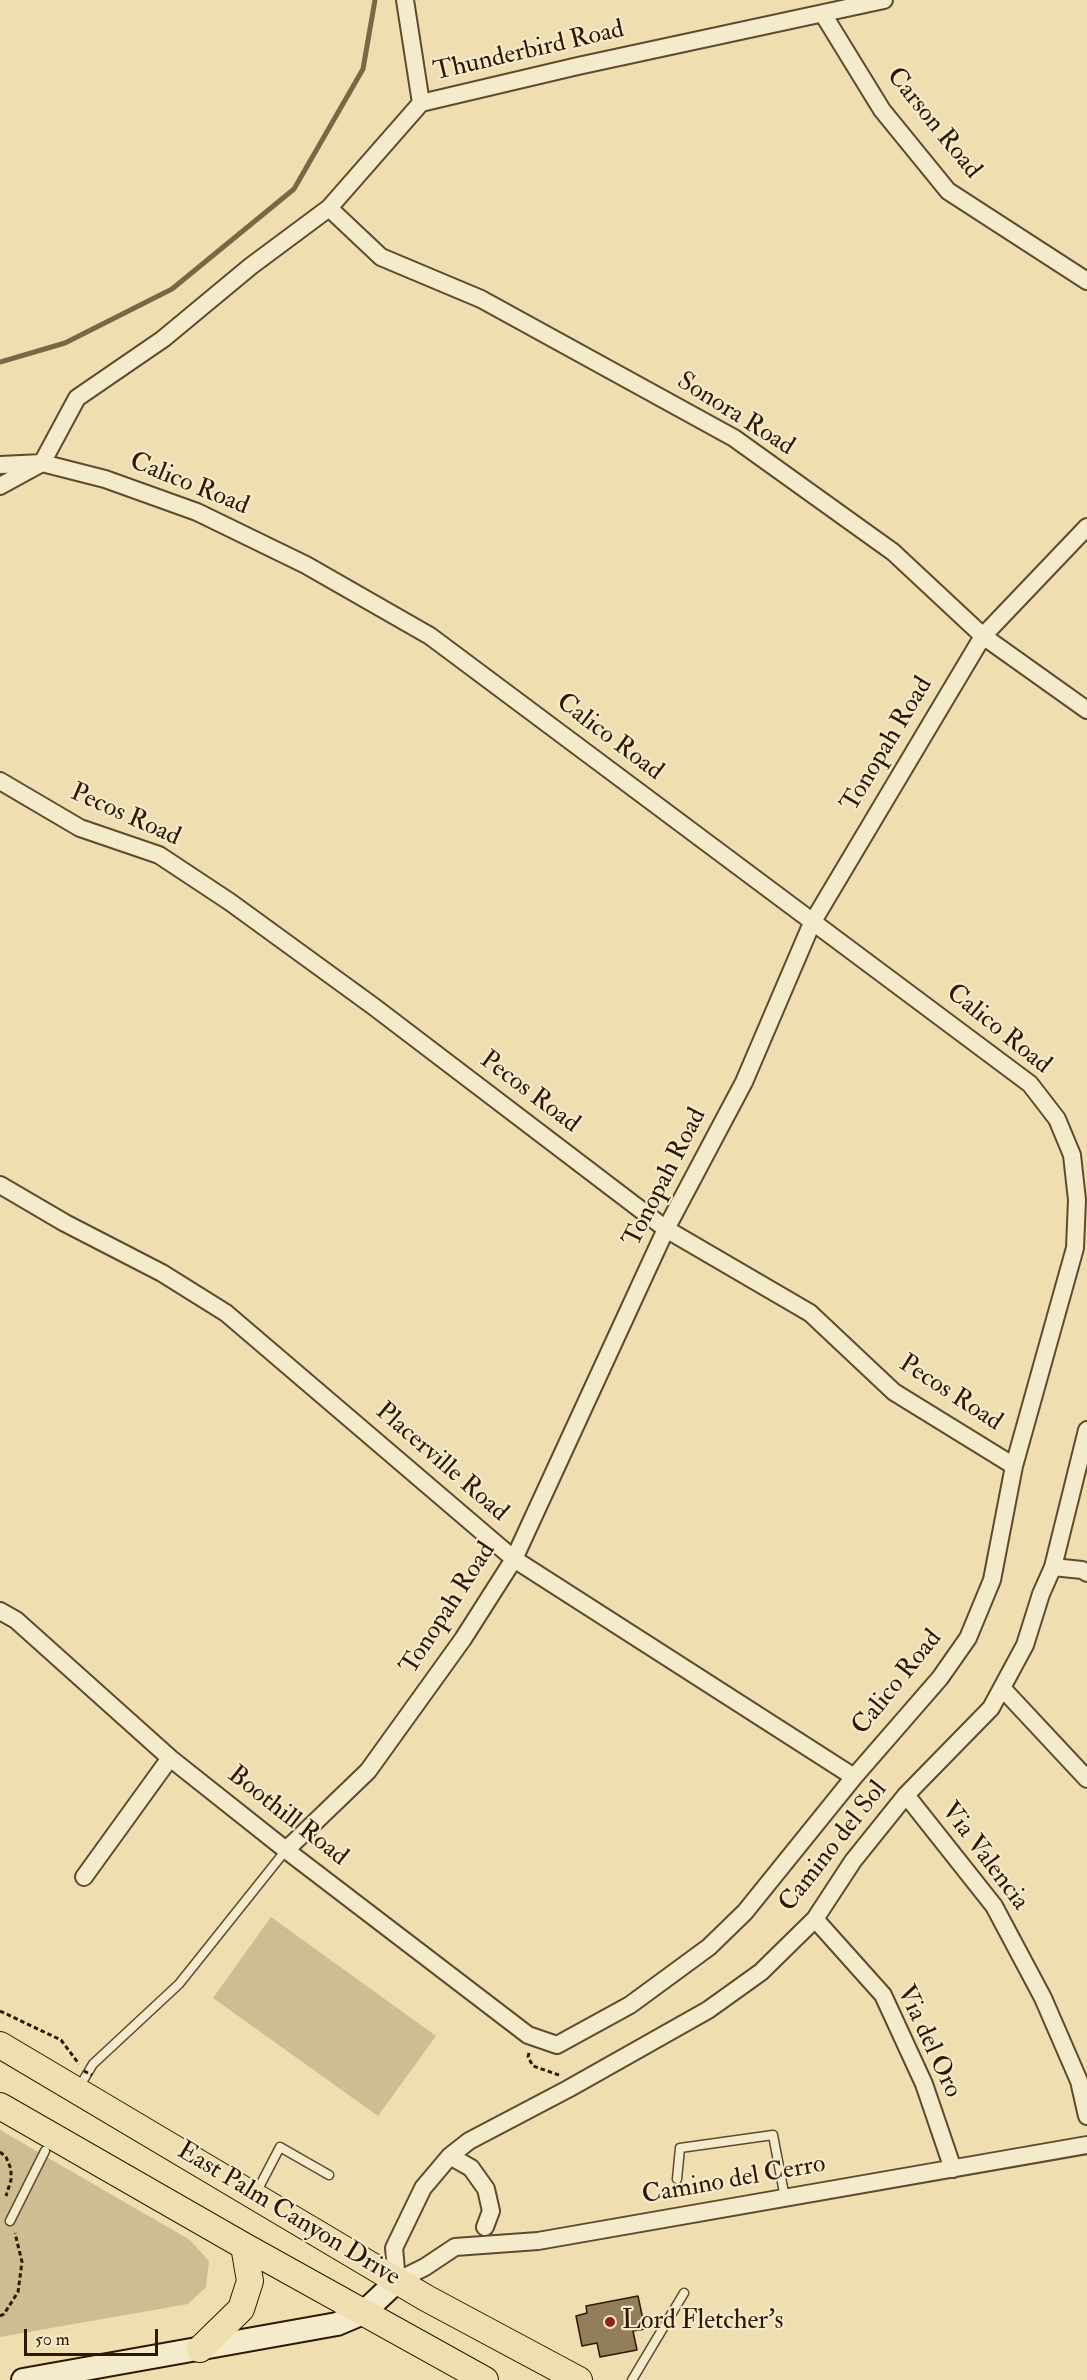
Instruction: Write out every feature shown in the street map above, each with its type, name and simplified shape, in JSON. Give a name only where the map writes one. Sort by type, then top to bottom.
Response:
[{"type":"main road","name":"East Palm Canyon Drive","points":[[0,2045],[397,2281],[579,2380]]},
{"type":"main road","name":"East Palm Canyon Drive","points":[[0,2106],[244,2246],[485,2380]]},
{"type":"main road","points":[[200,2349],[241,2309],[250,2282],[244,2246]]},
{"type":"main road","points":[[23,2380],[101,2370],[337,2324],[363,2313],[397,2281]]},
{"type":"street","points":[[405,0],[421,103]]},
{"type":"street","name":"Thunderbird Road","points":[[42,463],[77,398],[164,339],[251,266],[329,208],[421,103],[578,66],[884,0]]},
{"type":"street","name":"Carson Road","points":[[823,14],[882,110],[948,191],[1087,281]]},
{"type":"street","name":"Sonora Road","points":[[329,208],[381,256],[481,299],[734,438],[893,552],[983,636],[1087,710]]},
{"type":"street","points":[[0,465],[42,463]]},
{"type":"street","points":[[0,486],[42,463]]},
{"type":"street","name":"Calico Road","points":[[42,463],[105,479],[197,512],[306,565],[430,636],[812,923],[972,1038],[1030,1084],[1057,1119],[1072,1155],[1082,1209],[1081,1248],[1014,1466],[992,1580],[968,1638],[940,1678],[854,1777],[745,1912],[709,1947],[630,2005],[557,2045]]},
{"type":"street","name":"Tonopah Road","points":[[286,1850],[368,1771],[464,1639],[514,1559],[666,1229],[744,1082],[812,923],[983,636],[1087,527]]},
{"type":"street","name":"Pecos Road","points":[[0,781],[80,828],[159,855],[230,902],[373,1006],[666,1229],[810,1312],[894,1392],[1014,1466]]},
{"type":"street","name":"Placerville Road","points":[[0,1185],[162,1273],[226,1313],[514,1559],[854,1777]]},
{"type":"street","name":"Camino del Sol","points":[[397,2281],[394,2248],[423,2188],[450,2156],[469,2141],[568,2089],[708,2010],[761,1972],[815,1919],[853,1861],[906,1795],[991,1708],[1025,1645],[1041,1594],[1053,1567],[1087,1430]]},
{"type":"street","points":[[1053,1567],[1082,1570],[1087,1573]]},
{"type":"street","name":"Boothill Road","points":[[0,1611],[16,1620],[170,1758],[286,1850],[532,2036],[557,2045]]},
{"type":"street","points":[[1003,1689],[1087,1779]]},
{"type":"street","points":[[84,1877],[170,1758]]},
{"type":"street","name":"Via Valencia","points":[[906,1795],[994,1906],[1043,1998],[1079,2081],[1087,2115]]},
{"type":"street","name":"Via del Oro","points":[[815,1919],[883,1995],[924,2084],[953,2169]]},
{"type":"street","name":"Camino del Cerro","points":[[492,2234],[519,2242],[538,2241],[1087,2145]]},
{"type":"street","points":[[397,2281],[425,2267],[455,2247],[461,2239],[492,2234],[491,2211],[486,2189],[471,2168],[450,2156]]},
{"type":"lane","points":[[87,2075],[93,2064],[179,1984],[286,1850]]},
{"type":"lane","points":[[677,2179],[680,2148],[773,2135],[785,2198]]},
{"type":"lane","points":[[255,2195],[280,2147],[329,2175]]},
{"type":"lane","points":[[10,2221],[45,2151]]},
{"type":"lane","points":[[632,2380],[684,2293]]},
{"type":"path","points":[[0,2012],[61,2040],[70,2049],[87,2075]]},
{"type":"path","points":[[532,2036],[528,2057],[533,2066],[558,2074],[568,2089]]},
{"type":"shaded area","points":[[271,1917],[436,2036],[378,2116],[213,1998]]},
{"type":"shaded area","points":[[0,2130],[190,2240],[209,2261],[206,2287],[188,2304],[0,2337]]},
{"type":"building","name":"Lord Fletcher's","points":[[638,2296],[645,2329],[633,2331],[637,2350],[600,2357],[597,2343],[582,2346],[576,2316],[587,2313],[586,2306]]},
{"type":"waterway","points":[[0,362],[65,343],[172,289],[294,189],[363,69],[375,0]]},
{"type":"place","name":"Lord Fletcher's","points":[[610,2322]]}]
